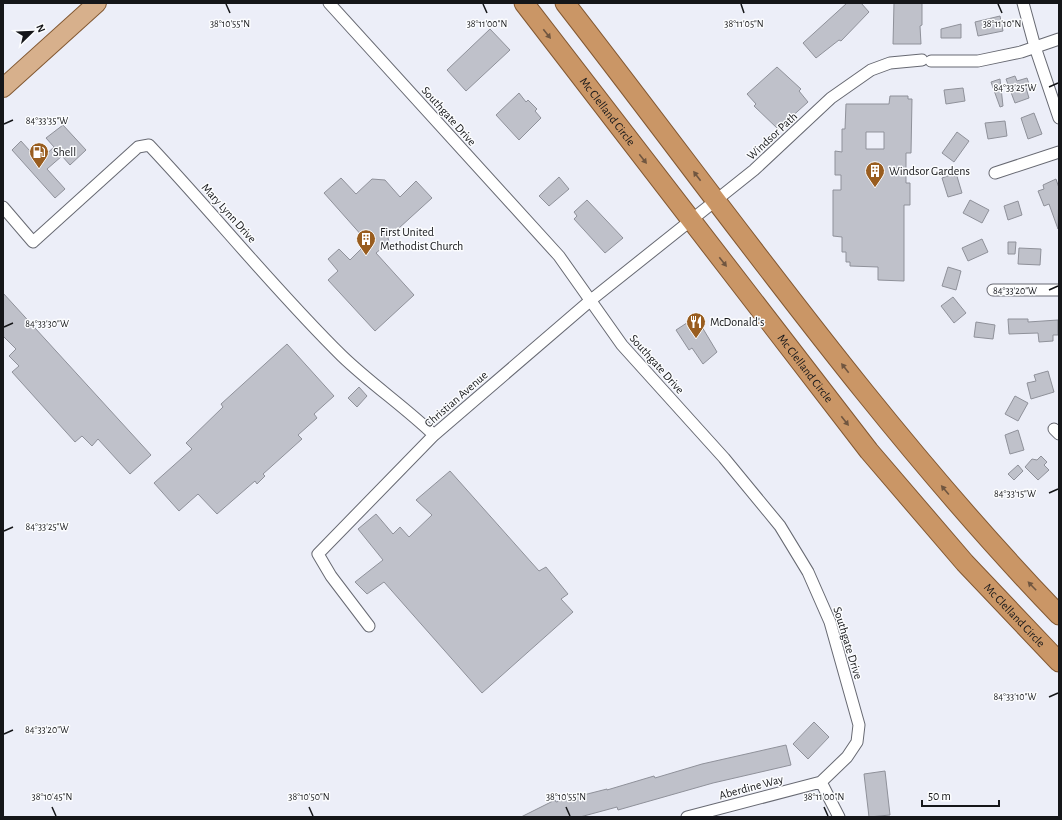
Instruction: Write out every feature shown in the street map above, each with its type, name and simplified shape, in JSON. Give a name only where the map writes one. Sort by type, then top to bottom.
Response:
[{"type":"highway","name":"Mc Clelland Circle","points":[[524,3],[794,356],[896,484],[965,563],[1059,662]]},
{"type":"highway","points":[[565,3],[717,202],[895,430],[989,541],[1059,614]]},
{"type":"main road","points":[[3,88],[97,3]]},
{"type":"street","name":"Southgate Drive","points":[[329,3],[559,256],[622,345],[724,458],[780,526],[808,572],[830,622],[859,724],[857,742],[848,757],[821,782]]},
{"type":"street","points":[[1022,3],[1059,118]]},
{"type":"street","name":"Windsor Path","points":[[691,221],[717,202],[754,170],[831,98],[871,70],[890,63],[926,60],[978,61],[1035,47],[1059,39]]},
{"type":"street","name":"Mary Lynn Drive","points":[[3,207],[33,242],[138,146],[149,145],[308,322],[343,357],[415,416],[434,435]]},
{"type":"street","points":[[995,173],[1059,152]]},
{"type":"street","name":"Christian Avenue","points":[[369,626],[331,576],[318,554],[434,435],[590,300],[691,221]]},
{"type":"street","points":[[994,290],[1059,290]]},
{"type":"street","points":[[821,782],[839,817]]},
{"type":"street","name":"Aberdine Way","points":[[687,817],[821,782]]},
{"type":"building","points":[[847,3],[861,3],[869,12],[841,41],[839,40],[816,58],[803,43]]},
{"type":"building","points":[[894,3],[922,3],[922,25],[920,26],[921,44],[893,44]]},
{"type":"building","points":[[1000,16],[1003,31],[978,36],[975,22]]},
{"type":"building","points":[[961,24],[961,38],[941,38],[941,29]]},
{"type":"building","points":[[490,29],[510,50],[466,91],[447,70]]},
{"type":"building","points":[[777,67],[801,89],[799,91],[808,102],[778,129],[754,106],[756,104],[747,94]]},
{"type":"building","points":[[1015,76],[1017,81],[1027,78],[1030,87],[1026,88],[1029,98],[1015,103],[1006,79]]},
{"type":"building","points":[[1000,79],[1003,106],[1000,107],[991,82]]},
{"type":"building","points":[[963,88],[965,101],[946,104],[944,90]]},
{"type":"building","points":[[519,93],[526,102],[528,100],[537,109],[535,111],[541,118],[519,140],[496,115]]},
{"type":"building","name":"Windsor Gardens","points":[[890,96],[908,96],[908,99],[912,99],[911,153],[906,153],[906,183],[910,183],[910,205],[904,205],[904,281],[878,280],[878,267],[850,266],[850,262],[846,262],[846,252],[842,252],[842,237],[833,236],[833,190],[841,190],[841,175],[835,175],[835,151],[842,152],[842,129],[845,129],[846,104],[889,104]],"holes":[[[866,132],[884,132],[884,149],[866,149]]]},
{"type":"building","points":[[1034,113],[1042,134],[1028,139],[1021,118]]},
{"type":"building","points":[[1005,121],[1007,136],[988,139],[985,123]]},
{"type":"building","points":[[63,125],[86,150],[70,165],[62,156],[47,169],[65,189],[55,198],[12,150],[21,141],[39,161],[54,147],[46,138]]},
{"type":"building","points":[[957,132],[969,141],[954,162],[942,153]]},
{"type":"building","points":[[956,173],[962,193],[948,197],[942,178]]},
{"type":"building","points":[[559,177],[569,189],[549,206],[539,196]]},
{"type":"building","name":"First United Methodist Church","points":[[341,178],[356,194],[372,179],[385,180],[400,197],[416,181],[432,198],[388,238],[389,242],[376,253],[414,295],[375,331],[328,280],[338,271],[328,259],[339,249],[350,260],[362,248],[363,237],[324,193]]},
{"type":"building","points":[[1056,179],[1059,188],[1058,229],[1049,204],[1044,206],[1038,191],[1044,189],[1043,185]]},
{"type":"building","points":[[587,200],[623,238],[605,253],[574,219],[577,216],[574,212]]},
{"type":"building","points":[[970,200],[989,210],[982,223],[963,213]]},
{"type":"building","points":[[1018,201],[1022,215],[1008,220],[1004,206]]},
{"type":"building","points":[[982,239],[988,252],[968,261],[962,248]]},
{"type":"building","points":[[1008,242],[1016,242],[1015,254],[1008,254]]},
{"type":"building","points":[[1019,248],[1041,249],[1040,265],[1018,264]]},
{"type":"building","points":[[948,267],[961,271],[956,290],[942,286]]},
{"type":"building","points":[[3,293],[151,455],[130,474],[98,439],[92,446],[82,436],[75,442],[12,372],[19,366],[9,356],[16,349],[3,336]]},
{"type":"building","points":[[953,297],[966,313],[954,323],[941,306]]},
{"type":"building","name":"McDonald's","points":[[696,317],[717,352],[703,364],[692,348],[689,350],[676,330]]},
{"type":"building","points":[[1008,319],[1028,319],[1028,322],[1058,320],[1058,335],[1053,335],[1053,341],[1039,342],[1038,333],[1009,334]]},
{"type":"building","points":[[976,322],[995,325],[993,339],[974,337]]},
{"type":"building","points":[[287,344],[334,396],[314,414],[317,418],[298,435],[302,439],[263,474],[265,476],[257,484],[255,481],[217,514],[198,494],[179,511],[154,483],[192,449],[186,443],[223,407],[221,404]]},
{"type":"building","points":[[1048,371],[1054,392],[1031,399],[1027,383],[1036,381],[1034,375]]},
{"type":"building","points":[[359,387],[367,396],[357,407],[348,398]]},
{"type":"building","points":[[1015,396],[1028,403],[1018,421],[1005,414]]},
{"type":"building","points":[[1018,430],[1024,450],[1010,454],[1005,435]]},
{"type":"building","points":[[1041,456],[1047,462],[1044,465],[1049,470],[1038,480],[1025,467],[1032,459],[1037,460]]},
{"type":"building","points":[[1018,465],[1023,471],[1014,480],[1008,474]]},
{"type":"building","points":[[450,471],[539,571],[546,567],[568,594],[561,599],[573,612],[482,693],[384,582],[367,594],[355,582],[383,560],[358,529],[376,514],[393,534],[400,527],[409,537],[432,515],[416,500]]},
{"type":"building","points":[[814,722],[829,737],[808,759],[793,744]]},
{"type":"building","points":[[786,745],[791,765],[713,783],[618,810],[617,807],[580,817],[521,817],[555,800],[556,802],[607,790],[654,776],[655,778],[702,764]]},
{"type":"building","points":[[885,771],[890,815],[869,817],[864,774]]},
{"type":"place","name":"Shell","points":[[39,169]]},
{"type":"place","name":"Windsor Gardens","points":[[875,188]]},
{"type":"place","name":"First United Methodist Church","points":[[366,256]]},
{"type":"place","name":"McDonald's","points":[[696,339]]}]
